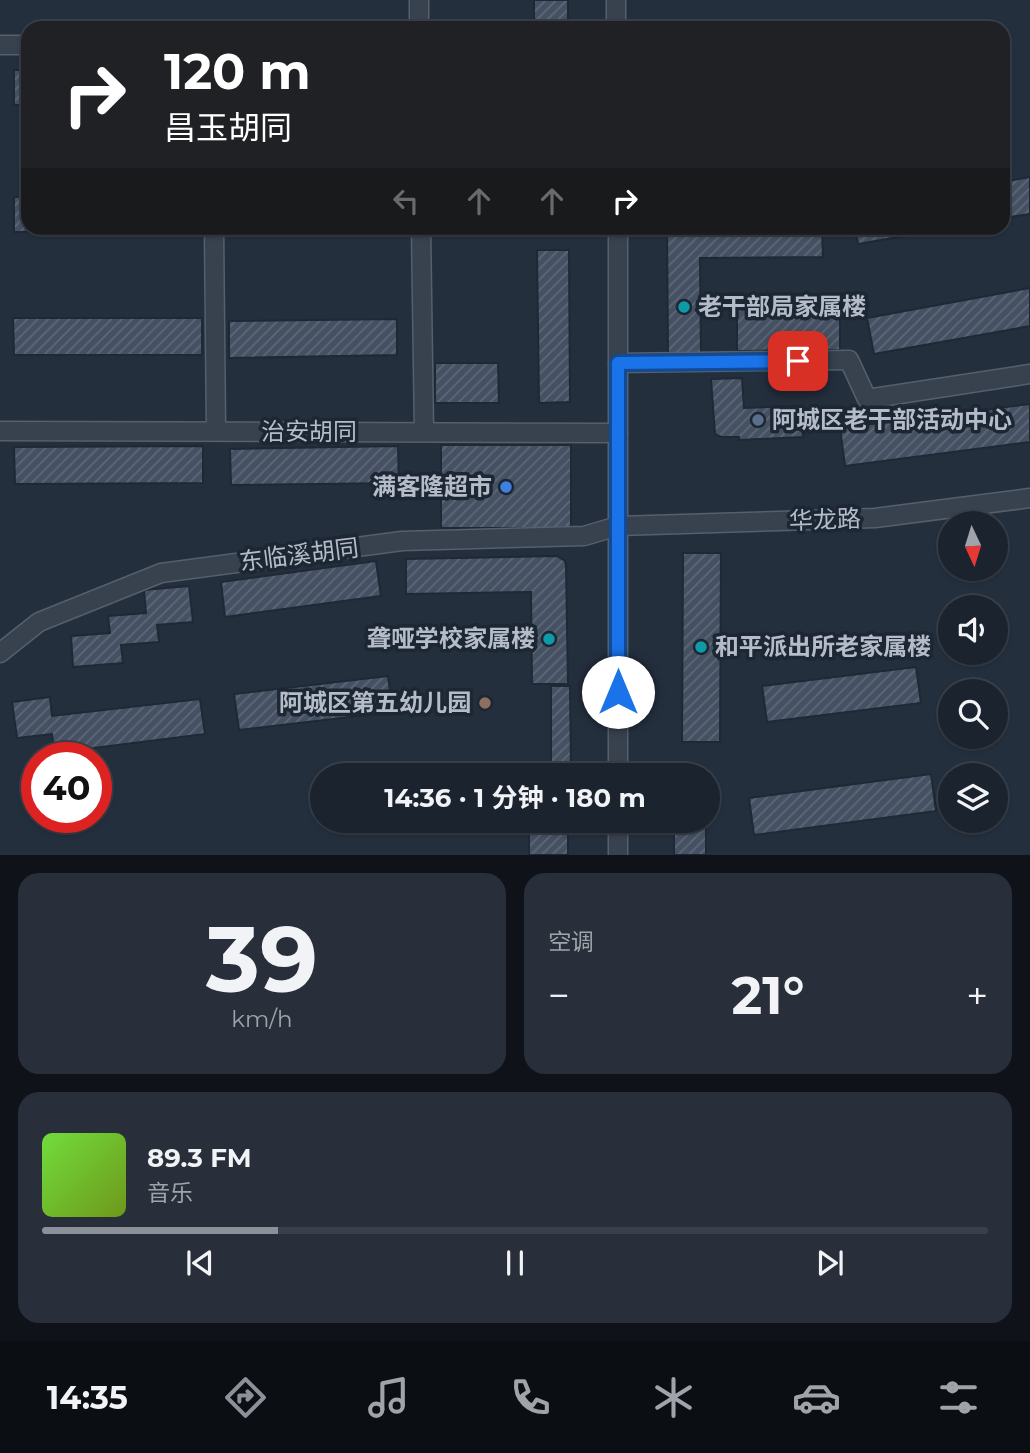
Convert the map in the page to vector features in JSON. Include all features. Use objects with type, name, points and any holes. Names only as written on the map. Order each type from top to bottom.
[{"type":"street","points":[[419,0],[419,21]]},
{"type":"street","points":[[616,0],[616,21]]},
{"type":"street","points":[[0,45],[21,46]]},
{"type":"street","points":[[214,235],[216,432]]},
{"type":"street","points":[[421,235],[424,432]]},
{"type":"street","points":[[618,235],[618,763]]},
{"type":"street","points":[[618,363],[849,360],[867,399],[1030,374]]},
{"type":"street","name":"治安胡同","points":[[0,431],[618,433]]},
{"type":"street","name":"华龙路","points":[[618,526],[875,518],[1030,498]]},
{"type":"street","name":"东临溪胡同","points":[[0,653],[40,622],[161,573],[402,541],[584,536],[618,526]]},
{"type":"street","points":[[618,833],[618,855]]},
{"type":"building","points":[[534,0],[568,0],[568,21],[534,21]]},
{"type":"building","points":[[14,70],[21,70],[21,105],[14,105]]},
{"type":"building","points":[[1030,177],[1030,214],[1010,217],[1010,181]]},
{"type":"building","points":[[14,197],[21,197],[21,232],[14,232]]},
{"type":"building","name":"老干部局家属楼","points":[[667,235],[822,235],[823,257],[700,258],[701,356],[668,356]]},
{"type":"building","points":[[856,235],[910,235],[858,244]]},
{"type":"building","points":[[537,250],[569,250],[570,402],[539,403]]},
{"type":"building","points":[[1030,288],[1030,326],[874,354],[867,318]]},
{"type":"building","points":[[840,304],[840,350],[737,351],[737,305]]},
{"type":"building","points":[[13,318],[202,318],[202,355],[14,355]]},
{"type":"building","points":[[397,319],[397,355],[229,358],[229,321]]},
{"type":"building","points":[[435,363],[498,363],[499,403],[435,403]]},
{"type":"building","name":"阿城区老干部活动中心","points":[[742,378],[744,408],[801,406],[803,437],[739,440],[739,437],[721,437],[715,434],[711,379]]},
{"type":"building","points":[[1030,404],[1030,442],[845,466],[840,428]]},
{"type":"building","name":"满客隆超市","points":[[441,445],[571,445],[571,528],[441,528]]},
{"type":"building","points":[[203,446],[203,483],[15,484],[14,447]]},
{"type":"building","points":[[398,446],[399,483],[231,485],[230,449]]},
{"type":"building","name":"和平派出所老家属楼","points":[[683,553],[721,553],[720,742],[682,742]]},
{"type":"building","name":"聋哑学校家属楼","points":[[557,556],[565,561],[566,565],[568,684],[532,684],[531,592],[406,594],[406,559]]},
{"type":"building","points":[[376,561],[381,596],[225,617],[221,582]]},
{"type":"building","points":[[189,586],[193,622],[157,625],[159,642],[121,645],[123,663],[73,667],[71,636],[110,633],[108,616],[146,613],[144,590]]},
{"type":"building","points":[[916,667],[921,703],[767,722],[762,686]]},
{"type":"building","points":[[388,676],[393,712],[239,730],[234,694]]},
{"type":"building","points":[[551,686],[570,686],[571,763],[551,763]]},
{"type":"building","points":[[50,697],[52,716],[200,699],[205,734],[112,746],[112,742],[53,742],[52,734],[17,738],[12,702]]},
{"type":"building","points":[[931,774],[936,811],[754,835],[749,798]]},
{"type":"building","points":[[529,833],[568,833],[568,855],[529,855]]},
{"type":"building","points":[[674,833],[706,833],[706,855],[674,855]]},
{"type":"place","name":"老干部局家属楼","points":[[684,307]]},
{"type":"place","name":"阿城区老干部活动中心","points":[[758,420]]},
{"type":"place","name":"满客隆超市","points":[[506,487]]},
{"type":"place","name":"聋哑学校家属楼","points":[[549,639]]},
{"type":"place","name":"和平派出所老家属楼","points":[[701,647]]},
{"type":"place","name":"阿城区第五幼儿园","points":[[485,703]]},
{"type":"route","points":[[618,692],[618,363],[798,361]]}]
